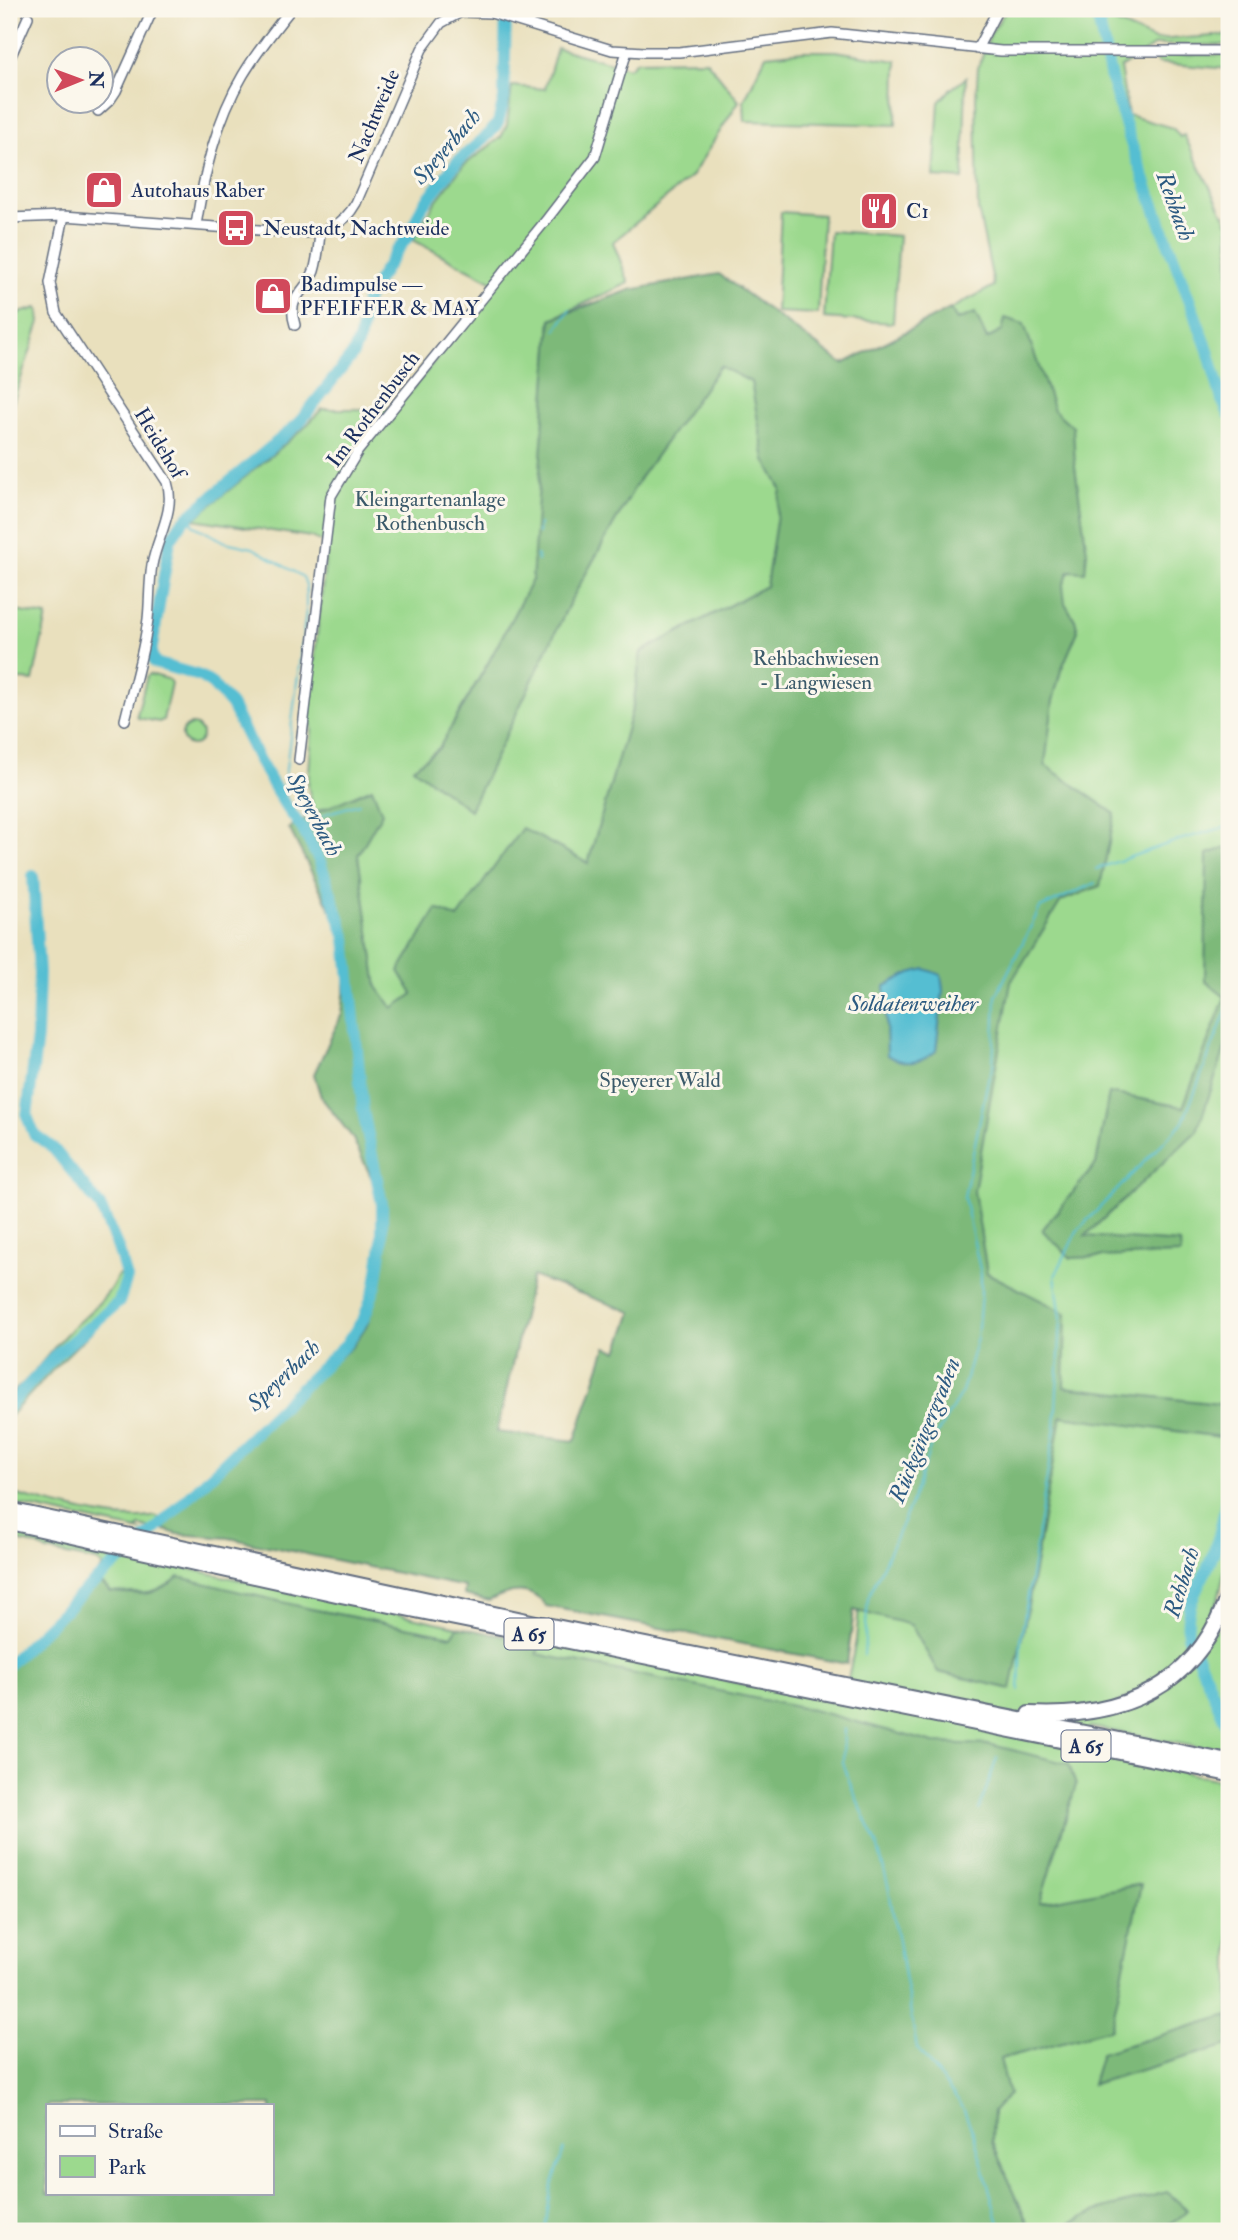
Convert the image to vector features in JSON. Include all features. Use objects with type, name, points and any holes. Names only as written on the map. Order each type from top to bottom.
[{"type":"highway","name":"A 65","points":[[9,1510],[131,1538],[145,1547]]},
{"type":"highway","name":"A 65","points":[[9,1522],[119,1547],[145,1547],[341,1595],[944,1711],[1229,1774]]},
{"type":"highway","points":[[979,1712],[1064,1715],[1101,1711],[1150,1693],[1171,1679],[1202,1647],[1215,1626],[1229,1593]]},
{"type":"highway","name":"A 65","points":[[944,1711],[979,1712],[1229,1762]]},
{"type":"street","points":[[116,91],[153,9]]},
{"type":"street","points":[[197,225],[222,117],[248,67],[291,9]]},
{"type":"street","points":[[977,49],[998,9]]},
{"type":"street","points":[[461,11],[499,15],[612,50],[628,51],[679,52],[832,33],[977,49],[1229,51]]},
{"type":"street","name":"Nachtweide","points":[[320,232],[337,225],[351,212],[422,49],[441,23],[461,11]]},
{"type":"street","points":[[9,60],[28,17]]},
{"type":"street","name":"Im Rothenbusch","points":[[299,760],[331,496],[358,452],[595,157],[628,51]]},
{"type":"street","points":[[9,218],[64,216],[320,232],[313,273],[293,301],[291,314],[295,326]]},
{"type":"street","name":"Heidehof","points":[[64,216],[50,284],[56,313],[167,482],[171,494],[171,506],[159,536],[152,567],[148,622],[125,720]]},
{"type":"green space","name":"Rehbachwiesen - Langwiesen","points":[[1007,9],[1105,9],[1107,19],[1155,40],[1229,35],[1229,45],[1155,45],[1120,68],[1128,115],[1173,128],[1180,137],[1184,135],[1229,225],[1229,1551],[1218,1600],[1198,1639],[1200,1642],[1159,1681],[1091,1717],[1126,1709],[1150,1698],[1220,1626],[1225,1627],[1230,1668],[1229,1753],[1090,1727],[1083,1751],[1229,1782],[1229,2231],[997,2231],[536,1654],[540,1643],[843,1704],[856,1640],[860,1598],[958,1203],[991,962],[413,994],[398,1012],[358,995],[338,804],[314,812],[308,786],[312,730],[309,709],[327,544],[311,537],[194,519],[303,429],[322,409],[396,409],[497,284],[413,240],[435,202],[463,166],[501,137],[507,125],[512,86],[545,89],[557,48],[629,68],[636,61],[706,60],[739,101],[691,177],[613,242],[629,283],[551,319],[539,496],[558,354],[843,366],[994,286],[978,209],[976,99],[978,68],[991,33]],"holes":[[[503,637],[488,694],[452,725]]]},
{"type":"green space","points":[[836,51],[897,61],[896,125],[745,121],[744,101],[766,55]]},
{"type":"green space","points":[[1157,54],[1229,55],[1229,69],[1158,63],[1155,59]]},
{"type":"green space","points":[[966,78],[963,179],[934,177],[939,102]]},
{"type":"green space","points":[[781,212],[823,215],[818,314],[776,312]]},
{"type":"green space","points":[[830,231],[899,236],[893,323],[824,318]]},
{"type":"green space","name":"Speyerer Wald","points":[[719,274],[843,364],[950,309],[957,320],[975,313],[987,339],[1002,331],[1005,318],[1024,324],[1054,410],[1073,427],[1075,466],[1087,552],[1085,572],[1069,571],[1063,586],[1065,603],[1078,631],[1061,670],[1053,701],[1045,765],[1115,814],[1100,886],[1061,901],[1011,982],[974,1191],[987,1273],[1066,1313],[1064,1387],[1229,1405],[1229,1438],[1061,1416],[1011,1689],[938,1672],[911,1625],[854,1610],[847,1664],[546,1606],[527,1592],[512,1592],[489,1601],[464,1595],[465,1587],[229,1538],[177,1534],[159,1528],[320,1374],[353,1346],[368,1323],[380,1284],[385,1206],[352,1137],[321,1097],[314,1074],[342,1014],[349,946],[289,828],[319,811],[372,788],[382,813],[358,855],[377,987],[393,1008],[413,994],[399,971],[437,909],[458,918],[522,828],[588,863],[633,706],[641,652],[766,586],[781,489],[765,460],[751,382],[720,366],[640,478],[570,602],[470,810],[413,768],[439,748],[532,580],[551,319],[630,290]],"holes":[[[532,1276],[632,1312],[618,1351],[606,1347],[575,1441],[497,1432]]]},
{"type":"green space","points":[[37,308],[40,322],[9,414],[9,316]]},
{"type":"green space","points":[[9,610],[47,616],[33,681],[9,679]]},
{"type":"green space","points":[[150,674],[168,679],[171,683],[163,720],[159,722],[138,718],[137,714],[147,676]]},
{"type":"green space","points":[[192,725],[199,728],[202,735],[199,742],[192,745],[185,742],[182,735],[185,728]]},
{"type":"green space","points":[[1229,847],[1229,1037],[1197,1131],[1085,1236],[1180,1243],[1181,1254],[1071,1258],[1042,1230],[1096,1164],[1109,1093],[1183,1107],[1225,997],[1205,981],[1207,854]]},
{"type":"green space","points":[[118,1275],[130,1277],[120,1304],[59,1363],[9,1417],[9,1395],[104,1297]]},
{"type":"green space","points":[[9,1493],[103,1515],[140,1518],[155,1516],[165,1521],[156,1530],[140,1526],[137,1530],[9,1503]]},
{"type":"green space","points":[[9,1529],[118,1554],[111,1554],[107,1558],[128,1562],[134,1557],[458,1627],[452,1636],[311,1609],[163,1589],[150,1594],[111,1592],[95,1577],[103,1566],[97,1561],[47,1551],[9,1539]]},
{"type":"green space","points":[[95,1577],[111,1592],[154,1592],[179,1577],[311,1609],[452,1636],[458,1627],[540,1643],[537,1654],[817,1711],[934,1743],[992,1745],[1069,1764],[1076,1785],[1040,1903],[1141,1884],[1111,2029],[1000,2059],[1009,2094],[993,2112],[992,2142],[1029,2226],[1036,2231],[9,2231],[9,1660]]},
{"type":"green space","points":[[1229,2015],[1229,2045],[1092,2084],[1101,2053]]},
{"type":"green space","points":[[1167,2192],[1188,2210],[1177,2220],[1156,2231],[1056,2231],[1096,2211]]},
{"type":"water","name":"Soldatenweiher","points":[[925,969],[941,975],[943,990],[936,1051],[918,1061],[900,1061],[887,1055],[885,986],[910,973]]},
{"type":"waterway","name":"Speyerbach","points":[[9,1664],[82,1593],[154,1531],[347,1343],[364,1318],[376,1285],[382,1244],[382,1204],[363,1111],[346,938],[320,862],[257,757],[231,705],[212,684],[200,676],[155,663],[151,653],[170,540],[183,521],[298,424],[353,354],[360,337],[367,298],[410,234],[422,206],[457,162],[498,123],[504,99],[506,9]]},
{"type":"waterway","name":"Rehbach","points":[[1096,9],[1111,79],[1132,146],[1229,414]]},
{"type":"waterway","points":[[556,330],[570,309]]},
{"type":"waterway","points":[[191,514],[193,525],[225,542],[253,548],[303,577],[306,585],[306,611],[282,800]]},
{"type":"waterway","points":[[538,533],[539,524]]},
{"type":"waterway","points":[[537,555],[538,561]]},
{"type":"waterway","points":[[302,828],[328,813],[359,804]]},
{"type":"waterway","name":"Rückgängergraben","points":[[1096,869],[1229,826]]},
{"type":"waterway","points":[[9,1406],[58,1353],[119,1302],[127,1278],[118,1248],[100,1206],[53,1148],[34,1134],[27,1116],[37,1037],[39,973],[33,876]]},
{"type":"waterway","name":"Rückgängergraben","points":[[864,1655],[868,1598],[911,1504],[932,1442],[962,1392],[977,1338],[981,1274],[964,1197],[993,1066],[996,996],[1040,908],[1095,883]]},
{"type":"waterway","points":[[1019,1691],[1021,1638],[1055,1427],[1061,1318],[1055,1276],[1077,1231],[1183,1122],[1229,1004]]},
{"type":"waterway","name":"Rehbach","points":[[1229,1482],[1217,1542],[1188,1614],[1188,1635],[1229,1730]]},
{"type":"waterway","name":"Rückgängergraben","points":[[844,1729],[843,1762],[877,1844],[888,1885],[917,2048],[962,2106],[974,2135],[1001,2231]]},
{"type":"waterway","points":[[979,1810],[997,1758]]},
{"type":"waterway","points":[[545,2231],[551,2189],[564,2150]]},
{"type":"place","name":"Autohaus Raber","points":[[104,190]]},
{"type":"place","name":"C1","points":[[879,211]]},
{"type":"place","name":"Neustadt, Nachtweide","points":[[236,228]]},
{"type":"place","name":"Badimpulse — PFEIFFER & MAY","points":[[273,296]]},
{"type":"park label","name":"Kleingartenanlage Rothenbusch","points":[[430,511]]}]
